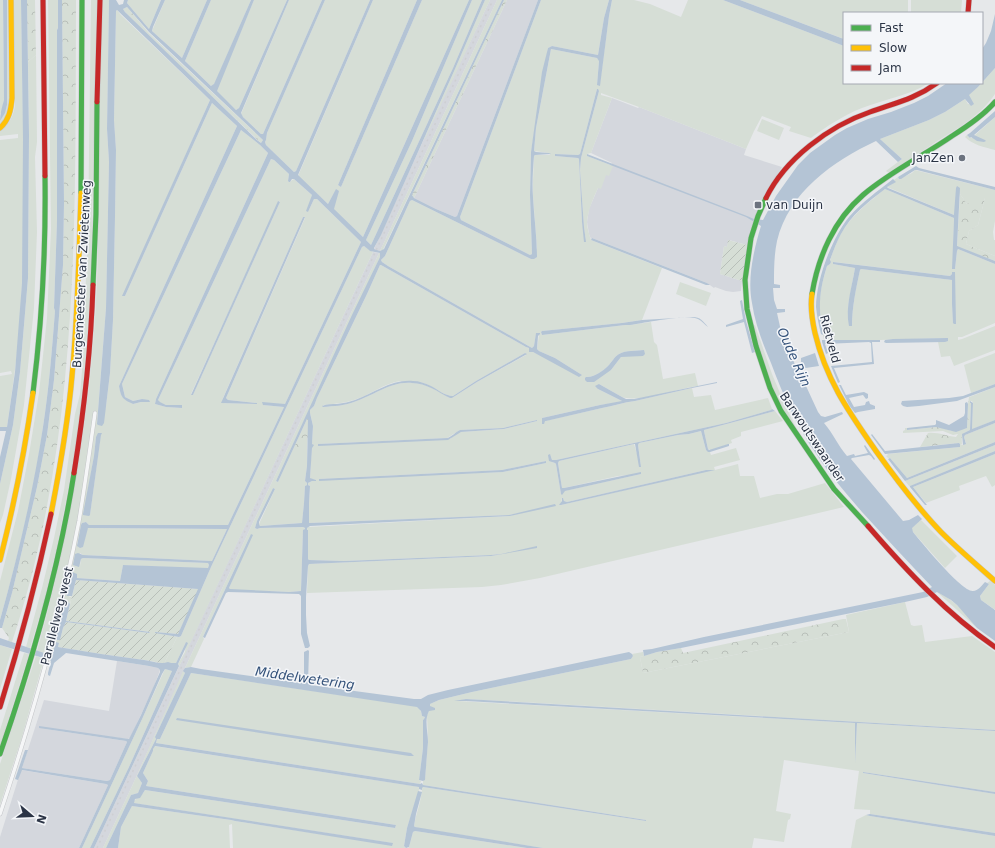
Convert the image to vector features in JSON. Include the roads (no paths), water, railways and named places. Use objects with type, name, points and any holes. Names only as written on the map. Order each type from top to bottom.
[{"type":"main road","points":[[0,128],[6,122],[11,111],[11,0]]},
{"type":"main road","points":[[0,560],[22,464],[36,367],[41,312],[44,268],[45,204],[42,0]]},
{"type":"main road","points":[[0,706],[21,638],[38,573],[53,506],[66,429],[77,312],[81,207],[82,0]]},
{"type":"main road","name":"Burgemeester van Zwietenweg","points":[[0,754],[36,644],[56,564],[65,524],[80,432],[90,342],[94,274],[100,0]]},
{"type":"main road","points":[[968,12],[969,0]]},
{"type":"main road","name":"Barwoutswaarder","points":[[936,84],[923,93],[861,115],[841,125],[817,141],[786,167],[776,180],[755,224],[746,266],[745,293],[748,314],[755,342],[772,395],[814,462],[832,486],[888,550],[933,596],[956,618],[995,647]]},
{"type":"main road","name":"Rietveld","points":[[995,102],[971,124],[877,184],[863,195],[844,215],[836,226],[823,255],[814,288],[811,307],[814,330],[826,368],[842,401],[857,424],[903,486],[934,524],[995,581]]},
{"type":"street","name":"Parallelweg-west","points":[[0,814],[28,726],[62,598],[87,476],[95,413]]},
{"type":"water","points":[[3,0],[7,0],[7,105],[5,113],[0,121],[4,100]]},
{"type":"water","points":[[21,0],[27,0],[29,135],[28,278],[20,372],[13,425],[0,484],[0,457],[6,431],[0,431],[0,427],[7,427],[15,372],[22,283],[23,139]]},
{"type":"water","points":[[58,0],[62,0],[64,203],[63,265],[54,380],[47,435],[37,487],[12,593],[2,628],[0,628],[0,620],[19,548],[35,476],[49,383],[55,311]]},
{"type":"water","points":[[109,0],[116,0],[119,5],[123,4],[124,0],[128,0],[127,3],[149,29],[161,0],[165,0],[152,31],[182,58],[207,0],[211,0],[185,61],[211,86],[214,84],[251,0],[254,0],[217,91],[236,110],[239,108],[287,0],[289,0],[241,113],[243,117],[261,134],[263,134],[322,0],[325,0],[267,133],[265,142],[266,145],[294,172],[296,171],[370,0],[373,0],[298,175],[328,204],[336,189],[339,191],[334,209],[363,237],[469,0],[472,0],[412,141],[366,240],[371,245],[453,68],[482,0],[485,0],[374,248],[380,251],[384,249],[502,0],[504,0],[412,195],[414,198],[436,209],[455,217],[457,216],[538,0],[541,0],[460,217],[461,220],[530,255],[532,254],[530,195],[531,152],[542,72],[548,48],[552,46],[598,55],[604,18],[609,0],[612,0],[600,86],[597,85],[599,61],[597,58],[551,49],[536,128],[534,151],[551,154],[534,156],[533,192],[537,257],[531,259],[412,200],[410,201],[385,256],[381,260],[388,266],[532,348],[534,346],[536,333],[540,333],[538,336],[537,349],[539,351],[555,358],[582,375],[579,377],[533,352],[529,352],[529,348],[380,265],[314,406],[310,410],[313,426],[312,444],[314,445],[312,448],[310,478],[316,481],[308,483],[310,486],[309,523],[509,515],[555,504],[556,506],[510,516],[310,526],[307,528],[309,560],[344,561],[491,555],[537,546],[537,548],[491,556],[309,564],[306,597],[307,633],[310,646],[308,648],[305,648],[301,634],[301,596],[299,594],[228,592],[226,593],[205,638],[203,637],[251,534],[253,535],[229,588],[289,592],[301,591],[303,530],[305,528],[255,528],[273,488],[275,489],[259,522],[260,526],[302,523],[305,486],[307,485],[305,481],[307,466],[308,419],[278,482],[276,481],[380,257],[380,253],[370,251],[364,246],[362,247],[211,567],[181,636],[179,637],[155,632],[178,634],[198,589],[76,580],[72,596],[67,596],[66,594],[72,572],[77,574],[77,578],[120,581],[123,565],[208,568],[208,563],[83,558],[81,559],[79,567],[73,565],[75,554],[78,553],[83,555],[212,561],[227,529],[88,528],[83,547],[80,548],[77,546],[81,525],[82,523],[86,522],[89,525],[228,525],[284,407],[263,405],[262,402],[285,404],[361,242],[317,199],[314,199],[308,212],[306,211],[312,195],[294,179],[289,182],[289,174],[271,159],[158,400],[166,405],[182,405],[182,408],[166,407],[155,404],[268,153],[241,130],[122,384],[125,397],[133,401],[142,399],[149,400],[150,402],[133,404],[126,401],[121,395],[119,386],[237,126],[212,103],[125,296],[122,296],[210,100],[117,10],[114,120],[116,150],[113,320],[110,373],[104,423],[102,426],[98,425],[106,308],[109,162],[107,129]],"holes":[[[127,7],[149,32],[263,140],[261,143],[123,9]]]},
{"type":"water","points":[[417,0],[422,0],[341,187],[338,185]]},
{"type":"water","points":[[723,0],[740,0],[843,39],[843,46]]},
{"type":"water","points":[[995,14],[995,68],[983,82],[983,48],[991,31]]},
{"type":"water","points":[[946,84],[981,84],[969,95],[974,104],[971,106],[965,99],[929,120],[880,139],[902,159],[898,162],[876,141],[844,158],[815,180],[802,193],[791,208],[783,223],[777,241],[774,262],[774,284],[780,285],[780,288],[773,288],[774,300],[777,309],[785,309],[785,312],[777,313],[781,331],[796,367],[803,365],[801,358],[815,353],[819,366],[799,369],[800,373],[821,416],[825,417],[842,412],[843,414],[824,423],[847,456],[868,453],[864,446],[865,445],[875,459],[874,460],[869,455],[851,459],[903,521],[909,520],[918,515],[922,519],[912,528],[913,532],[933,556],[960,584],[968,589],[975,591],[985,582],[989,584],[980,596],[981,600],[995,610],[995,641],[977,628],[957,605],[937,592],[927,597],[905,602],[657,652],[644,656],[643,650],[923,592],[932,587],[862,512],[833,477],[803,433],[780,387],[762,341],[752,303],[750,284],[751,274],[756,244],[761,226],[746,217],[587,156],[587,154],[754,219],[763,220],[776,196],[798,165],[810,153],[847,128],[914,103],[928,96]]},
{"type":"water","points":[[597,89],[599,91],[581,158],[580,170],[586,242],[584,242],[579,159],[555,156],[555,154],[580,154]]},
{"type":"water","points":[[995,111],[995,117],[974,135],[986,141],[977,141],[967,135],[970,133]]},
{"type":"water","points":[[916,166],[995,187],[995,190],[917,170],[899,179],[898,177]]},
{"type":"water","points":[[893,179],[896,182],[887,187],[888,188],[954,215],[956,188],[957,186],[960,188],[957,246],[995,261],[995,264],[958,249],[955,269],[952,269],[954,218],[885,189],[855,215],[845,227],[836,244],[830,260],[831,262],[827,266],[822,284],[820,316],[823,335],[821,334],[817,314],[817,296],[822,272],[831,248],[849,217]]},
{"type":"water","points":[[278,201],[280,202],[193,395],[191,395]]},
{"type":"water","points":[[303,217],[305,217],[226,398],[228,400],[257,404],[221,403]]},
{"type":"water","points":[[592,238],[710,285],[706,285],[591,240]]},
{"type":"water","points":[[833,262],[950,276],[952,272],[955,272],[956,324],[953,323],[952,280],[861,269],[854,298],[852,326],[849,326],[848,304],[855,268],[833,264]]},
{"type":"water","points":[[742,300],[746,321],[755,352],[752,353],[744,322],[726,327],[726,325],[743,319],[740,301]]},
{"type":"water","points":[[693,317],[700,319],[703,321],[708,327],[698,319],[684,318],[665,319],[630,325],[542,335],[541,332],[642,320]]},
{"type":"water","points":[[948,338],[948,341],[945,342],[884,342],[885,340],[893,339]]},
{"type":"water","points":[[822,340],[880,340],[880,342],[872,342],[874,364],[834,368],[840,382],[838,383],[831,366],[872,362],[871,343],[825,344],[828,353],[826,354]]},
{"type":"water","points":[[644,350],[645,354],[643,356],[621,357],[611,370],[594,382],[587,382],[585,380],[586,377],[595,375],[603,370],[619,354],[628,351]]},
{"type":"water","points":[[525,353],[527,354],[452,398],[422,384],[404,383],[397,384],[343,405],[322,406],[353,401],[390,384],[405,381],[422,382],[444,394],[453,396]]},
{"type":"water","points":[[717,382],[545,421],[544,424],[542,424],[542,418],[622,401],[598,389],[595,386],[599,384],[626,399],[634,399]]},
{"type":"water","points":[[995,384],[995,387],[957,401],[907,407],[901,404],[902,401],[963,396]]},
{"type":"water","points":[[839,385],[841,385],[846,395],[864,392],[868,394],[868,398],[866,399],[863,395],[849,398],[854,407],[865,405],[866,402],[869,401],[870,404],[875,406],[875,409],[855,413],[849,405]]},
{"type":"water","points":[[970,401],[973,403],[972,429],[995,420],[995,423],[965,435],[964,437],[966,444],[963,445],[962,434],[970,430]]},
{"type":"water","points":[[967,402],[967,428],[956,432],[936,427],[907,430],[907,428],[935,425],[936,420],[949,425],[964,416],[965,403]]},
{"type":"water","points":[[772,409],[775,411],[704,430],[709,450],[729,444],[729,446],[710,452],[706,450],[701,431],[639,443],[641,467],[639,467],[635,444],[559,461],[558,463],[562,488],[641,472],[641,474],[565,491],[562,495],[556,464],[549,461],[548,455],[550,454],[552,460],[556,460],[726,423]]},
{"type":"water","points":[[537,420],[504,429],[461,432],[448,440],[318,446],[318,444],[447,438],[460,430],[503,428]]},
{"type":"water","points":[[98,433],[102,433],[89,516],[83,514],[96,437]]},
{"type":"water","points":[[872,434],[885,451],[959,443],[960,447],[885,454],[871,435]]},
{"type":"water","points":[[995,442],[995,445],[905,481],[888,459],[890,458],[907,478]]},
{"type":"water","points":[[995,451],[995,454],[913,487],[927,505],[925,505],[910,487],[910,486]]},
{"type":"water","points":[[546,461],[546,463],[503,472],[319,481],[319,479],[502,470]]},
{"type":"water","points":[[706,470],[715,470],[559,505],[562,498],[567,502]]},
{"type":"water","points":[[65,601],[70,604],[66,621],[150,632],[66,622],[60,640],[56,640]]},
{"type":"water","points":[[0,638],[50,655],[53,652],[56,642],[59,643],[58,647],[162,663],[176,663],[186,642],[188,643],[178,664],[179,666],[94,848],[90,848],[129,767],[172,671],[165,669],[162,674],[82,848],[79,848],[108,785],[22,770],[18,780],[15,779],[25,750],[28,750],[22,768],[107,781],[110,780],[127,742],[126,741],[39,728],[39,726],[129,739],[160,670],[149,666],[66,653],[54,663],[50,676],[48,673],[50,660],[0,645]]},
{"type":"water","name":"Middelwetering","points":[[308,650],[308,682],[310,685],[414,699],[421,699],[428,695],[448,690],[629,652],[633,656],[631,659],[472,692],[439,700],[430,704],[430,706],[435,708],[435,710],[429,711],[427,718],[428,742],[425,780],[423,781],[419,780],[423,748],[423,720],[425,717],[422,716],[421,711],[417,707],[191,673],[160,739],[157,739],[156,743],[420,784],[422,783],[423,785],[646,821],[423,787],[422,790],[419,789],[419,787],[155,746],[143,773],[148,781],[146,786],[396,825],[395,828],[145,790],[140,798],[135,799],[134,803],[393,843],[392,846],[231,820],[132,806],[121,827],[118,848],[106,848],[131,795],[138,793],[142,783],[137,776],[156,739],[155,737],[185,673],[183,671],[185,668],[191,667],[301,683],[304,680],[304,652]]},
{"type":"water","points":[[466,699],[995,731],[857,723],[855,763],[855,723],[454,701]]},
{"type":"water","points":[[177,718],[411,753],[414,756],[176,720]]},
{"type":"water","points":[[863,773],[995,792],[995,794]]},
{"type":"water","points":[[418,791],[422,792],[416,814],[415,827],[543,848],[527,848],[415,831],[413,832],[409,847],[406,848],[404,846],[407,828]]},
{"type":"water","points":[[870,814],[995,833],[995,836],[866,815]]},
{"type":"railway","points":[[97,848],[493,0]]},
{"type":"place","name":"JanZen","points":[[962,158]]},
{"type":"place","name":"van Duijn","points":[[758,205]]},
{"type":"water label","name":"Oude Rijn","points":[[794,357]]}]
